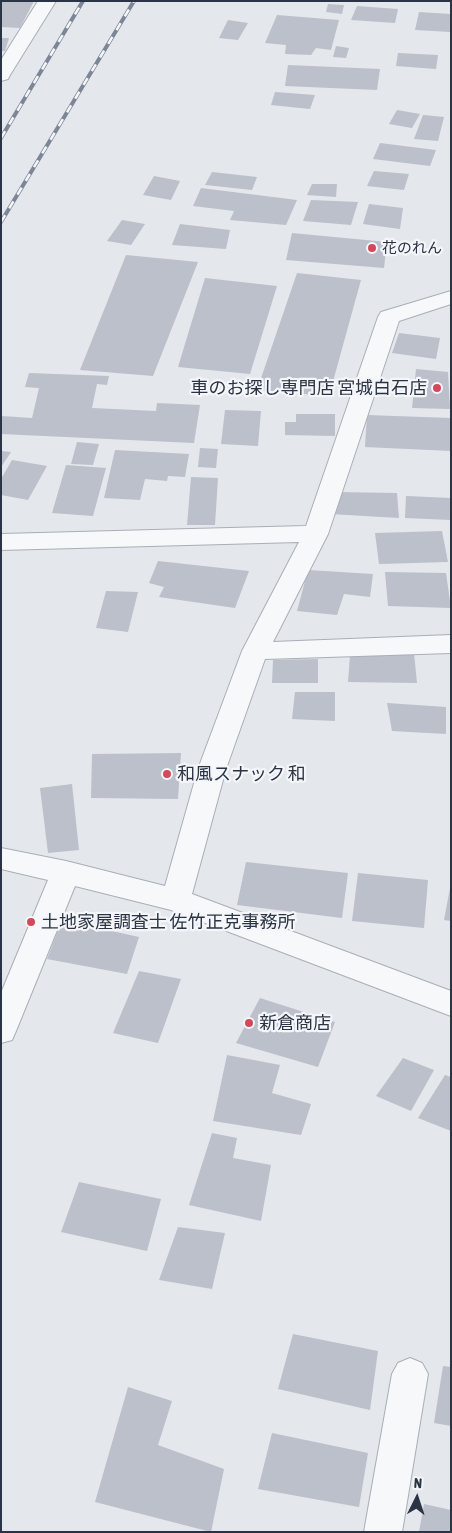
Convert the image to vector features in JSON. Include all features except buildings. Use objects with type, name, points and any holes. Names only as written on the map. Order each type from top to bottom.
[{"type":"street","points":[[1,75],[47,1]]},
{"type":"street","points":[[176,900],[212,769],[256,651],[316,534],[389,317],[451,297]]},
{"type":"street","points":[[1,542],[316,534]]},
{"type":"street","points":[[256,651],[451,644]]},
{"type":"street","points":[[1,858],[66,872],[176,900],[451,1004]]},
{"type":"street","points":[[1,1031],[66,872]]},
{"type":"street","points":[[383,1532],[410,1374]]},
{"type":"railway","points":[[1,138],[83,1]]},
{"type":"railway","points":[[1,222],[134,1]]},
{"type":"place","name":"花のれん","points":[[372,248]]},
{"type":"place","name":"車のお探し専門店 宮城白石店","points":[[437,388]]},
{"type":"place","name":"和風スナック 和","points":[[167,774]]},
{"type":"place","name":"土地家屋調査士 佐竹正克事務所","points":[[31,922]]},
{"type":"place","name":"新倉商店","points":[[249,1023]]}]
